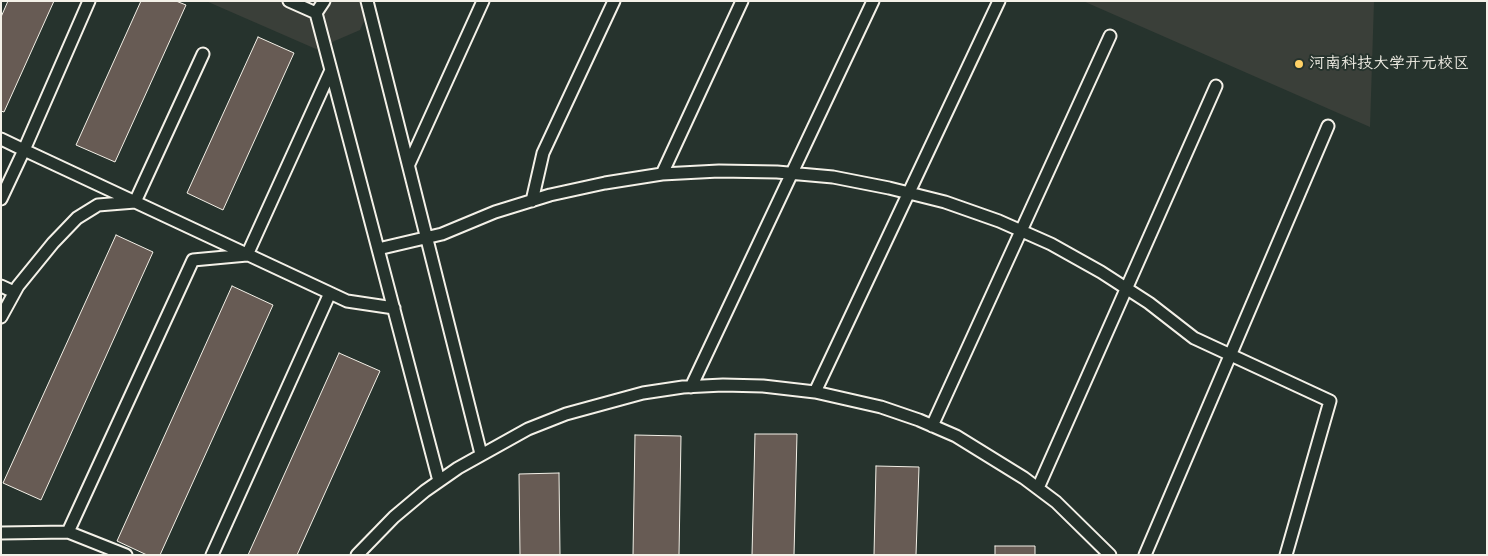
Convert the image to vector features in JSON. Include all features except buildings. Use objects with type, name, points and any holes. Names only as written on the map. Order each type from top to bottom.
[{"type":"lane","points":[[1,199],[89,1]]},
{"type":"lane","points":[[289,1],[316,14]]},
{"type":"lane","points":[[324,1],[316,14],[439,481]]},
{"type":"lane","points":[[367,1],[428,237],[481,454]]},
{"type":"lane","points":[[409,164],[483,1]]},
{"type":"lane","points":[[532,201],[543,153],[614,1]]},
{"type":"lane","points":[[662,174],[742,1]]},
{"type":"lane","points":[[691,387],[873,1]]},
{"type":"lane","points":[[815,392],[999,1]]},
{"type":"lane","points":[[932,426],[1110,36]]},
{"type":"lane","points":[[135,202],[203,54]]},
{"type":"lane","points":[[247,255],[331,70]]},
{"type":"lane","points":[[1038,488],[1216,86]]},
{"type":"lane","points":[[1145,555],[1328,126]]},
{"type":"lane","points":[[1,139],[346,301],[394,308]]},
{"type":"lane","points":[[378,249],[428,237],[532,201],[605,183],[662,174],[719,171],[833,178],[945,202],[1051,244],[1127,288],[1194,338],[1330,401],[1286,555]]},
{"type":"lane","points":[[1,317],[14,292],[53,243],[77,218],[98,205],[135,202]]},
{"type":"lane","points":[[68,532],[193,260],[247,255]]},
{"type":"lane","points":[[1,286],[14,292]]},
{"type":"lane","points":[[212,555],[330,293]]},
{"type":"lane","points":[[357,555],[394,517],[439,481],[481,454],[528,429],[566,414],[643,393],[691,387],[763,386],[815,392],[881,407],[932,426],[991,456],[1038,488],[1071,516],[1110,555]]},
{"type":"lane","points":[[1,534],[68,532],[126,555]]},
{"type":"shaded area","points":[[206,1],[373,1],[360,30],[316,49]]},
{"type":"shaded area","name":"河南科技大学开元校区","points":[[1083,1],[1374,1],[1370,127]]},
{"type":"place","name":"河南科技大学开元校区","points":[[1299,64]]}]
